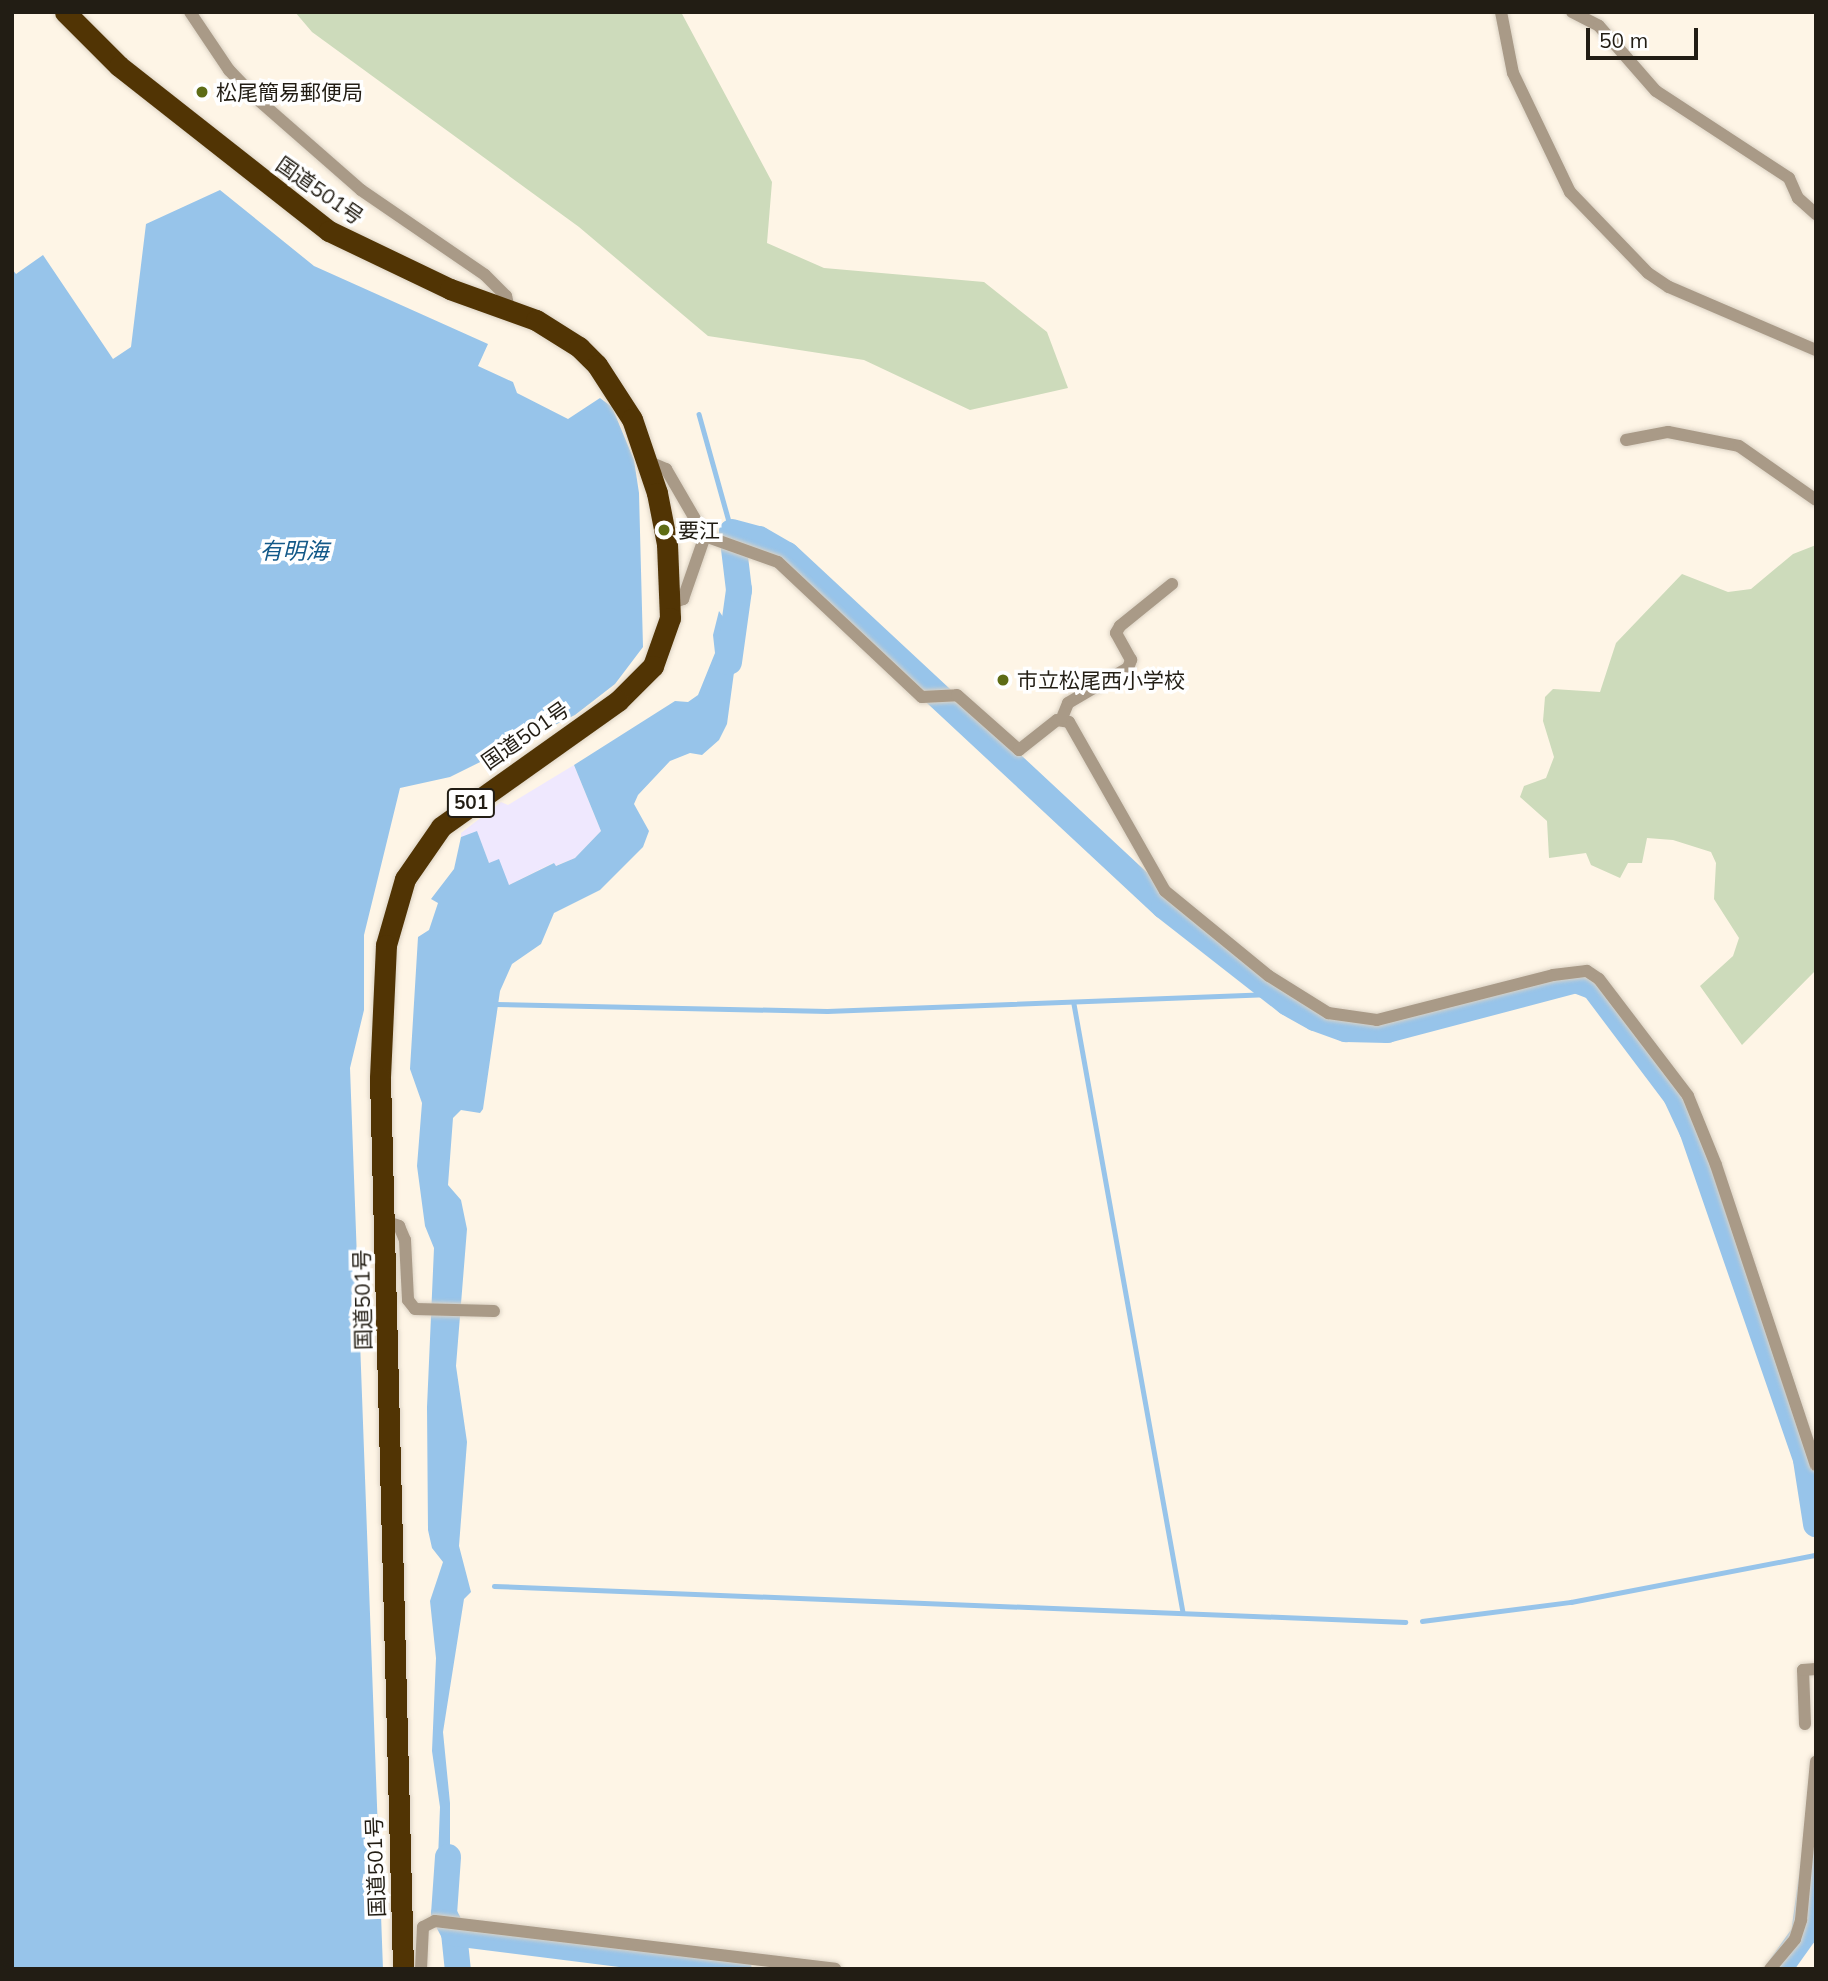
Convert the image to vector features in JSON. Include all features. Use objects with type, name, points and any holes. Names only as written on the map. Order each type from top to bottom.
[{"type":"highway","name":"国道501号","points":[[65,12],[160,100],[329,231],[450,289],[509,308],[560,333],[597,365],[632,419],[647,461],[667,544],[672,603],[665,638],[638,683],[461,810],[422,851],[405,879],[392,914],[383,984],[384,1221],[403,1969]]},
{"type":"street","points":[[190,12],[229,70],[256,98],[361,190],[485,275],[506,296],[509,308]]},
{"type":"street","points":[[1501,12],[1513,73],[1570,192],[1648,273],[1670,287],[1816,350]]},
{"type":"street","points":[[1572,12],[1599,26],[1656,90],[1789,178],[1798,198],[1816,214]]},
{"type":"street","points":[[1626,440],[1668,432],[1739,446],[1816,500]]},
{"type":"street","points":[[647,461],[666,469],[711,538],[765,554],[922,697],[957,695],[1020,751],[1062,718],[1068,703],[1128,668],[1131,660],[1116,633],[1120,626],[1172,584]]},
{"type":"street","points":[[672,603],[683,599],[711,538]]},
{"type":"street","points":[[1062,718],[1069,722],[1165,891],[1269,976],[1328,1013],[1377,1020],[1553,975],[1587,971],[1599,979],[1688,1096],[1716,1165],[1816,1465]]},
{"type":"street","points":[[384,1221],[399,1226],[405,1240],[408,1300],[422,1311],[494,1311]]},
{"type":"street","points":[[1805,1724],[1803,1671],[1816,1669]]},
{"type":"street","points":[[1770,1969],[1795,1938],[1801,1920],[1816,1762]]},
{"type":"street","points":[[421,1969],[423,1927],[435,1921],[835,1969]]},
{"type":"shaded area","points":[[574,765],[601,831],[575,858],[555,866],[553,863],[509,885],[489,863],[477,832],[461,837],[461,833],[501,802],[508,805]]},
{"type":"green space","points":[[295,12],[681,12],[772,182],[767,243],[824,268],[984,282],[1047,332],[1068,388],[970,410],[864,360],[708,336],[579,227],[312,32]]},
{"type":"green space","points":[[1816,545],[1816,970],[1742,1045],[1700,986],[1733,956],[1739,938],[1714,899],[1716,863],[1711,852],[1673,840],[1647,838],[1642,863],[1628,863],[1620,878],[1591,865],[1586,853],[1549,858],[1547,821],[1520,797],[1524,786],[1546,778],[1554,757],[1543,721],[1545,697],[1553,689],[1600,692],[1616,643],[1682,574],[1728,592],[1751,589],[1793,554]]},
{"type":"water","name":"有明海","points":[[220,190],[314,266],[488,344],[478,366],[513,382],[517,393],[568,419],[600,398],[612,407],[634,460],[639,493],[643,647],[615,684],[575,715],[450,777],[400,788],[364,935],[364,1010],[350,1068],[383,1969],[12,1969],[12,269],[16,274],[43,255],[113,359],[131,347],[146,224]]},
{"type":"water","points":[[719,611],[730,627],[740,628],[727,724],[719,740],[702,755],[690,753],[670,761],[638,795],[634,804],[649,831],[643,847],[600,890],[554,913],[541,944],[512,964],[500,991],[483,1109],[480,1113],[461,1110],[453,1118],[448,1185],[461,1200],[467,1229],[456,1366],[467,1442],[459,1546],[471,1592],[464,1599],[443,1732],[450,1803],[450,1890],[444,1891],[438,1859],[440,1807],[432,1751],[436,1658],[430,1601],[443,1562],[432,1548],[428,1530],[427,1407],[434,1248],[425,1226],[417,1166],[422,1103],[410,1069],[418,937],[429,930],[438,903],[431,899],[454,869],[461,837],[477,831],[489,863],[499,859],[509,885],[554,863],[556,866],[575,858],[601,831],[574,765],[675,701],[688,702],[698,695],[715,653],[713,635]]},
{"type":"waterway","points":[[699,414],[732,532]]},
{"type":"waterway","points":[[729,662],[739,590],[732,532],[759,539],[787,555],[1164,906],[1288,1003],[1315,1018],[1346,1029],[1387,1030],[1576,980],[1594,987],[1676,1096],[1692,1130],[1806,1460],[1816,1524]]},
{"type":"waterway","points":[[495,1004],[827,1011],[1277,994]]},
{"type":"waterway","points":[[1074,1004],[1183,1612]]},
{"type":"waterway","points":[[1422,1621],[1571,1602],[1816,1555]]},
{"type":"waterway","points":[[494,1586],[1405,1622]]},
{"type":"waterway","points":[[1779,1969],[1804,1934],[1816,1846]]},
{"type":"waterway","points":[[448,1857],[444,1914],[454,1933],[458,1969]]},
{"type":"waterway","points":[[454,1933],[739,1969]]},
{"type":"place","name":"松尾簡易郵便局","points":[[202,92]]},
{"type":"place","name":"要江","points":[[664,530]]},
{"type":"place","name":"市立松尾西小学校","points":[[1003,680]]}]
